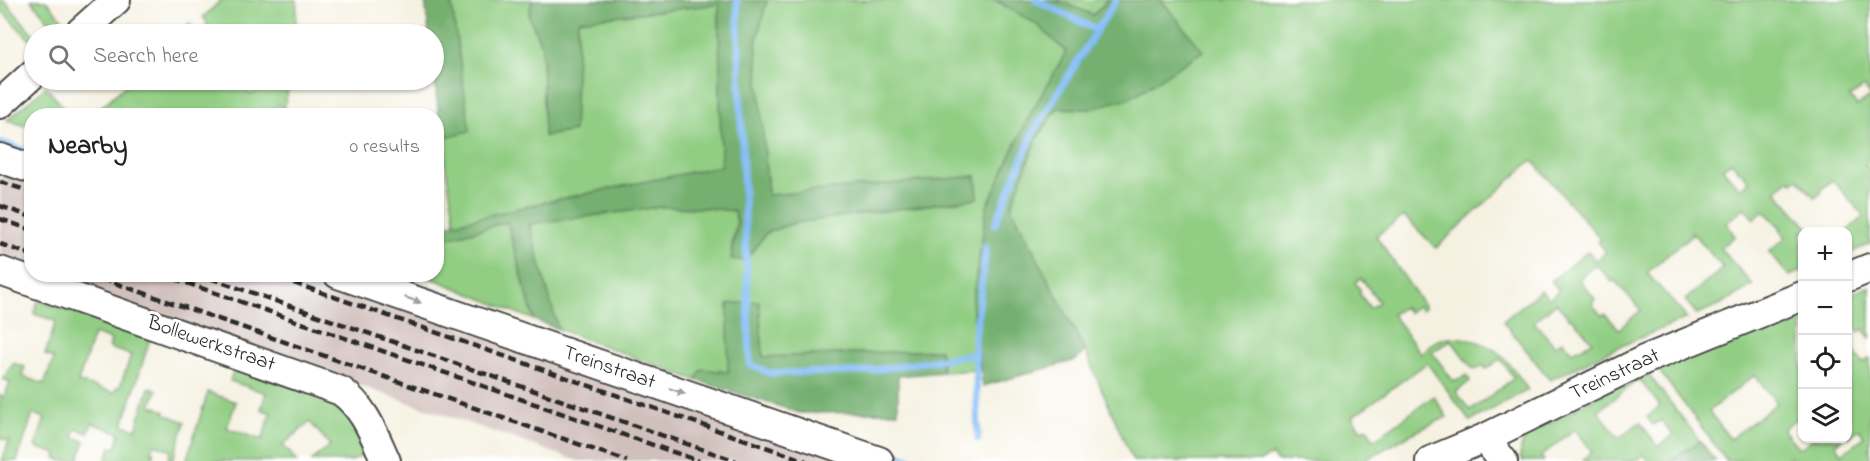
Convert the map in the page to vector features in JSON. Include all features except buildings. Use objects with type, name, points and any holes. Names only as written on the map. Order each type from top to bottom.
[{"type":"street","points":[[89,24],[116,0]]},
{"type":"street","points":[[0,104],[24,82]]},
{"type":"street","points":[[0,158],[24,166]]},
{"type":"street","points":[[1852,275],[1870,268]]},
{"type":"street","name":"Bollewerkstraat","points":[[0,271],[24,279]]},
{"type":"street","name":"Bollewerkstraat","points":[[31,282],[341,391],[354,400],[364,415],[386,461]]},
{"type":"street","name":"Treinstraat","points":[[361,282],[879,461]]},
{"type":"street","name":"Treinstraat","points":[[1430,461],[1485,438],[1644,360],[1798,298]]},
{"type":"street","points":[[1485,438],[1503,461]]},
{"type":"shaded area","points":[[0,167],[24,176],[24,269],[0,260]]},
{"type":"shaded area","points":[[61,282],[329,282],[848,461],[578,461]]},
{"type":"green space","points":[[0,0],[4,0],[25,24],[24,34],[0,9]]},
{"type":"green space","points":[[31,0],[46,0],[62,19],[56,24],[51,24]]},
{"type":"green space","points":[[221,0],[297,0],[296,24],[208,24],[203,17]]},
{"type":"green space","points":[[425,0],[451,0],[470,131],[444,137],[444,108],[438,108],[436,90],[444,90],[444,24],[428,24]]},
{"type":"green space","points":[[451,0],[532,0],[529,16],[542,47],[544,136],[574,131],[578,20],[719,4],[721,166],[455,223],[444,156],[444,137],[469,131]]},
{"type":"green space","points":[[532,0],[767,0],[756,43],[768,195],[976,176],[978,198],[794,223],[766,233],[746,261],[731,259],[737,222],[734,211],[659,207],[529,224],[558,329],[534,320],[507,222],[444,239],[444,225],[721,166],[719,4],[578,20],[574,131],[544,136],[542,47],[529,16]]},
{"type":"green space","points":[[767,0],[995,0],[1038,25],[1066,52],[1027,120],[972,304],[981,370],[943,372],[940,350],[763,357],[759,302],[728,372],[702,370],[696,380],[558,329],[529,224],[659,207],[735,211],[737,221],[731,249],[746,261],[766,233],[794,223],[978,198],[976,176],[768,196],[756,43]]},
{"type":"green space","points":[[995,0],[1057,0],[1093,15],[1108,0],[1161,0],[1203,51],[1132,97],[1090,109],[1057,108],[1036,140],[1011,207],[1085,351],[1076,360],[983,386],[972,304],[987,206],[1027,120],[1066,52],[1038,25]]},
{"type":"green space","points":[[1057,0],[1108,0],[1093,15]]},
{"type":"green space","points":[[1161,0],[1870,0],[1870,95],[1864,87],[1850,97],[1857,106],[1870,97],[1870,160],[1865,164],[1870,171],[1870,244],[1852,252],[1852,227],[1864,216],[1832,180],[1815,198],[1798,179],[1792,182],[1789,179],[1776,191],[1808,227],[1798,227],[1798,273],[1789,276],[1769,252],[1786,237],[1780,230],[1782,229],[1764,211],[1754,219],[1744,208],[1726,223],[1735,236],[1720,248],[1753,285],[1721,304],[1697,314],[1685,300],[1723,268],[1691,231],[1692,234],[1647,273],[1687,318],[1614,349],[1550,380],[1503,321],[1541,290],[1549,299],[1559,290],[1551,281],[1588,251],[1596,261],[1606,252],[1598,242],[1601,239],[1532,160],[1436,248],[1404,216],[1376,236],[1425,307],[1421,310],[1418,306],[1409,313],[1404,307],[1392,314],[1421,354],[1438,340],[1457,338],[1476,341],[1500,354],[1528,390],[1470,421],[1427,363],[1352,417],[1361,430],[1367,428],[1374,440],[1434,396],[1447,417],[1363,461],[1276,461],[1272,455],[1260,461],[1133,461],[1085,351],[1011,207],[1036,140],[1057,108],[1090,109],[1202,50]],"holes":[[[1731,162],[1749,181],[1740,189],[1723,169]],[[1596,264],[1641,310],[1619,329],[1605,314],[1602,316],[1592,304],[1595,299],[1579,279]],[[1361,278],[1379,302],[1370,308],[1359,293],[1361,291],[1355,282]],[[1556,303],[1593,342],[1572,352],[1562,341],[1555,346],[1534,322]],[[1451,340],[1473,369],[1476,370],[1483,365],[1486,369],[1500,359],[1514,378],[1470,411],[1456,392],[1470,381],[1467,375],[1454,382],[1432,352]]]},
{"type":"green space","points":[[42,90],[49,90],[64,108],[24,108],[24,126],[7,120]]},
{"type":"green space","points":[[121,90],[246,90],[251,95],[257,90],[288,90],[284,108],[279,105],[275,108],[101,107]]},
{"type":"green space","points":[[507,222],[534,320],[441,282],[444,282],[444,239]]},
{"type":"green space","points":[[1870,286],[1870,338],[1863,329],[1859,332],[1852,322],[1852,293]]},
{"type":"green space","points":[[38,301],[151,336],[123,425],[136,429],[149,388],[157,390],[151,405],[185,422],[173,460],[169,458],[171,450],[154,444],[151,461],[106,461],[111,447],[116,448],[120,433],[92,423],[88,433],[76,429],[73,437],[85,441],[78,461],[63,461],[56,458],[57,454],[35,447],[45,418],[33,414],[17,461],[2,461],[9,441],[0,438],[0,395],[5,397],[10,382],[3,379],[13,363],[25,367],[22,376],[44,384],[54,358],[45,355],[56,321],[34,314]],"holes":[[[94,334],[111,340],[109,348],[131,355],[120,387],[117,387],[115,393],[78,382]]]},
{"type":"green space","points":[[759,301],[763,357],[940,350],[943,372],[898,376],[898,412],[800,413],[696,380],[702,369],[728,372],[728,304]]},
{"type":"green space","points":[[1798,315],[1798,417],[1783,429],[1799,449],[1807,443],[1836,443],[1842,454],[1864,437],[1859,429],[1852,435],[1852,355],[1855,353],[1863,363],[1870,358],[1870,461],[1793,461],[1789,457],[1784,461],[1727,461],[1657,368]],"holes":[[[1755,375],[1777,403],[1730,439],[1709,411]]]},
{"type":"green space","points":[[234,368],[298,389],[330,404],[352,423],[366,453],[352,461],[312,461],[330,445],[310,422],[283,445],[297,461],[186,461],[208,392],[236,402],[227,428],[262,440],[271,413],[261,409],[266,393],[230,381]]},
{"type":"green space","points":[[1645,370],[1700,441],[1669,461],[1649,461],[1644,455],[1636,461],[1584,461],[1583,459],[1592,452],[1575,429],[1541,456],[1544,461],[1523,461],[1520,458],[1521,448],[1526,436]],"holes":[[[1639,379],[1660,406],[1647,417],[1653,425],[1661,420],[1673,435],[1658,447],[1640,422],[1619,438],[1598,411]]]},
{"type":"green space","points":[[1700,441],[1716,461],[1669,461]]},
{"type":"waterway","points":[[737,0],[750,364],[770,373],[862,372],[975,354]]},
{"type":"waterway","points":[[1036,0],[1097,30],[1116,0]]},
{"type":"waterway","points":[[995,224],[1034,131],[1097,30]]},
{"type":"waterway","points":[[0,142],[24,150]]},
{"type":"waterway","points":[[978,439],[975,339],[986,247]]},
{"type":"waterway","points":[[407,282],[469,304]]},
{"type":"waterway","points":[[882,449],[915,461]]},
{"type":"railway","points":[[0,182],[24,190]]},
{"type":"railway","points":[[0,206],[24,214]]},
{"type":"railway","points":[[0,219],[24,227]]},
{"type":"railway","points":[[0,244],[24,252]]},
{"type":"railway","points":[[112,282],[627,461]]},
{"type":"railway","points":[[184,282],[699,461]]},
{"type":"railway","points":[[221,282],[736,461]]},
{"type":"railway","points":[[291,282],[806,461]]}]
